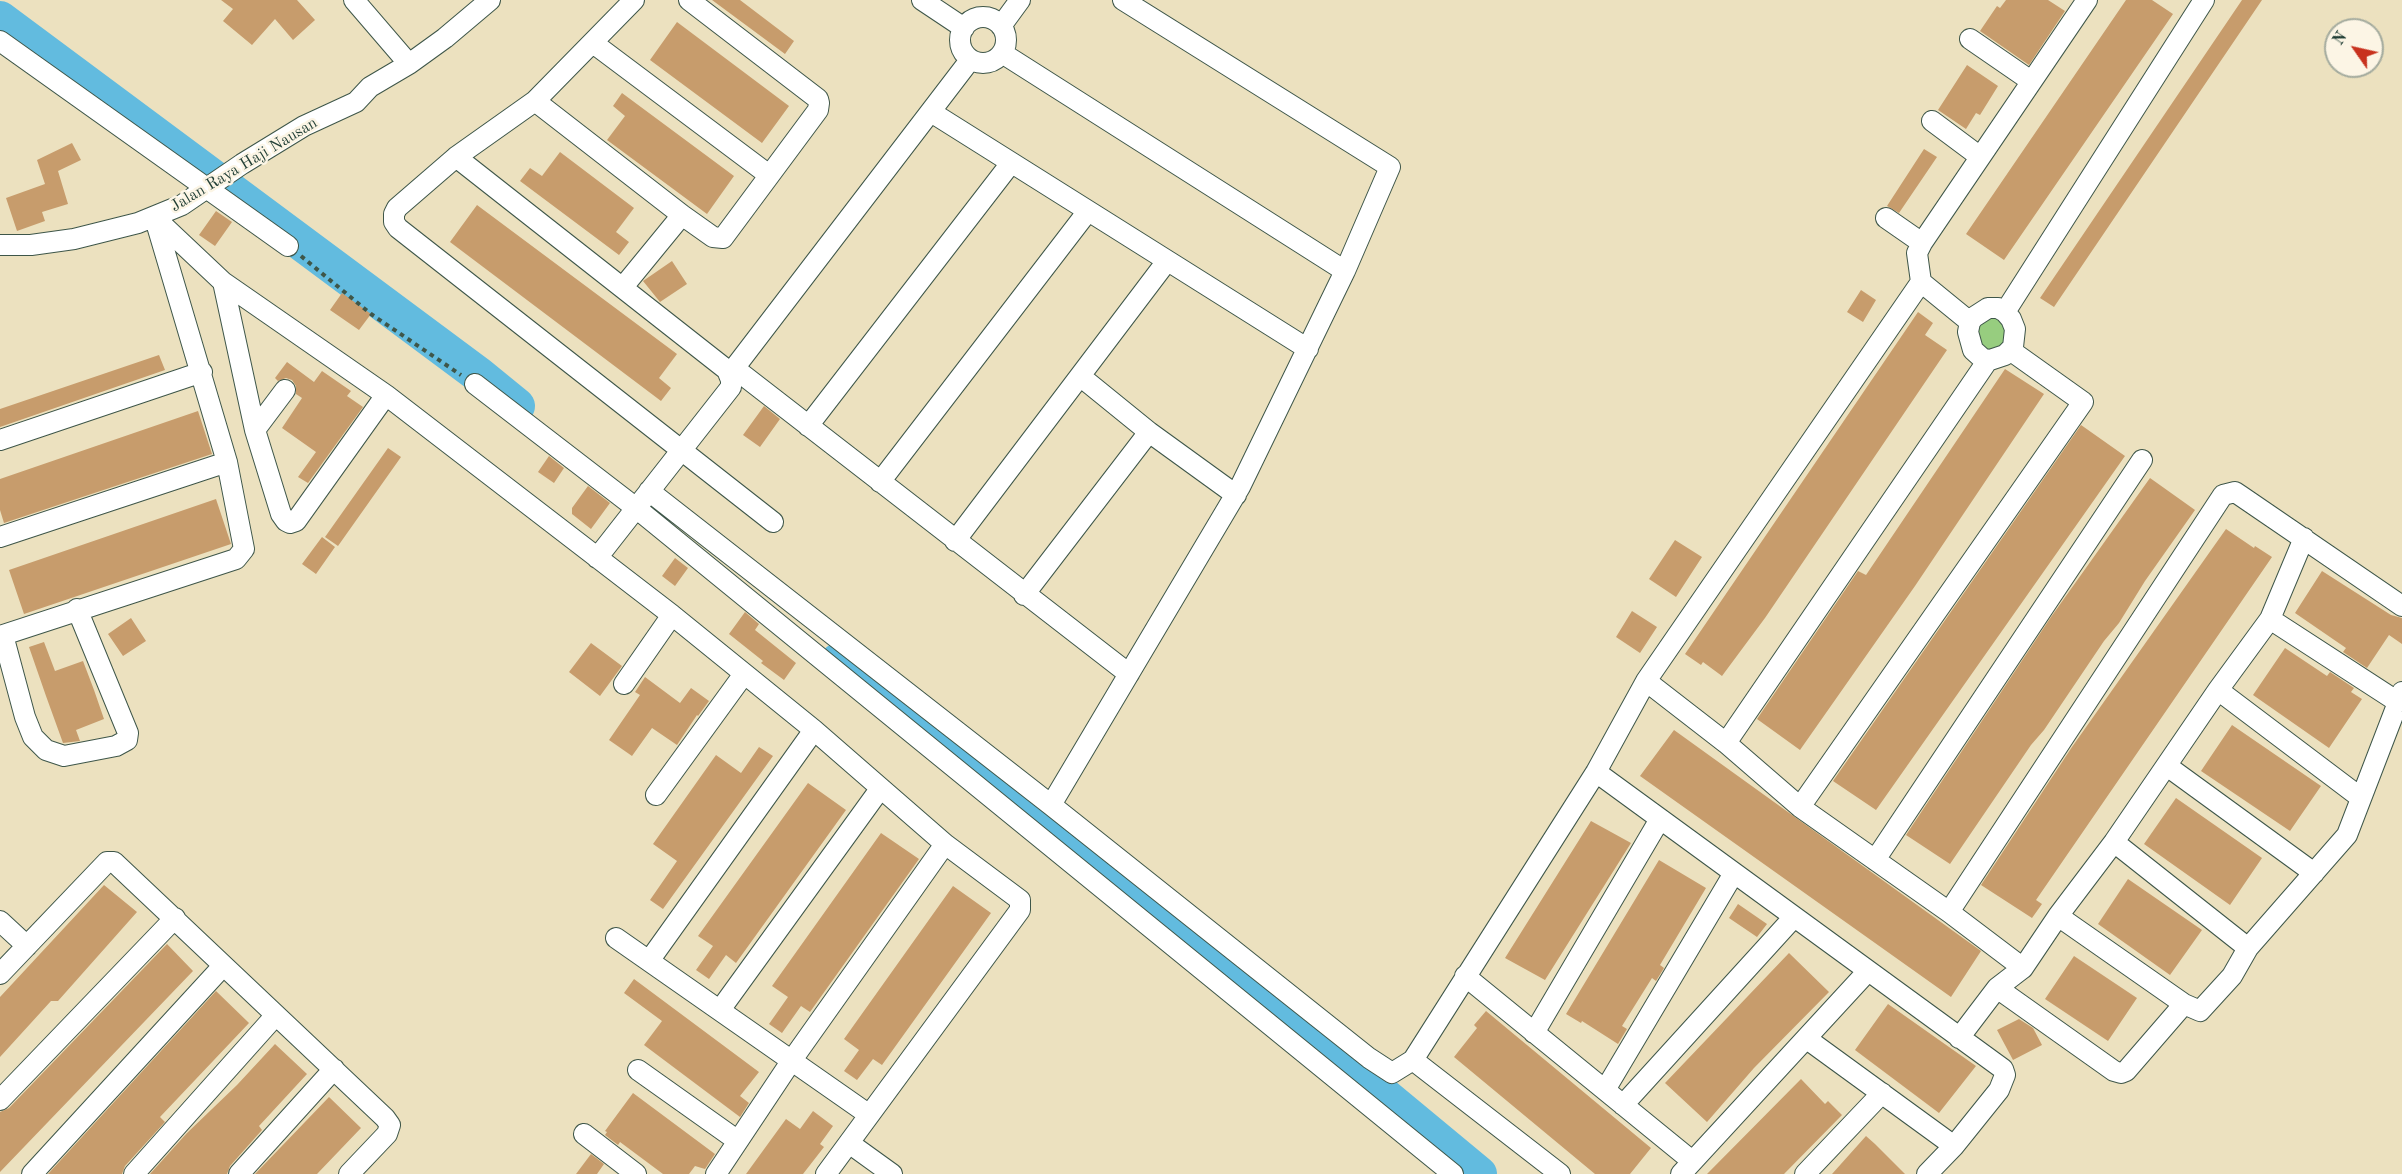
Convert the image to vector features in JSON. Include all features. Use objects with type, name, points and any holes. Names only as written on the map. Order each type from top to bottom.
[{"type":"street","points":[[354,0],[409,64]]},
{"type":"street","name":"Jalan Raya Haji Nausan","points":[[0,245],[57,242],[138,223],[182,205],[242,164],[304,126],[356,102],[370,87],[409,64],[445,38],[490,0]]},
{"type":"street","points":[[634,0],[535,100],[456,157],[397,208],[394,218],[398,228],[773,522]]},
{"type":"street","points":[[535,100],[682,215],[713,237],[723,238],[818,110],[818,99],[689,0]]},
{"type":"street","points":[[922,0],[964,28]]},
{"type":"street","points":[[1001,26],[1020,0]]},
{"type":"street","points":[[1051,805],[1236,495],[1345,271],[1390,167],[1123,0]]},
{"type":"street","points":[[2005,312],[2204,0]]},
{"type":"street","points":[[649,491],[1051,805],[1369,1058],[1392,1073],[1413,1060],[1596,772],[1646,681],[1921,282],[1917,253],[1922,243],[2031,81],[2080,2]]},
{"type":"street","points":[[982,17],[996,21],[1001,26],[1006,39],[1002,53],[998,58],[984,64],[970,60],[960,42],[964,28],[969,22],[982,17]]},
{"type":"street","points":[[1970,39],[2031,81]]},
{"type":"street","points":[[0,41],[288,246]]},
{"type":"street","points":[[593,43],[769,175]]},
{"type":"street","points":[[1002,53],[1345,271]]},
{"type":"street","points":[[597,558],[731,387],[731,372],[970,60]]},
{"type":"street","points":[[931,112],[1308,349]]},
{"type":"street","points":[[1932,121],[1979,156]]},
{"type":"street","points":[[456,157],[727,370],[808,426],[1129,674]]},
{"type":"street","points":[[808,426],[1011,163]]},
{"type":"street","points":[[880,482],[1088,212]]},
{"type":"street","points":[[623,287],[682,215]]},
{"type":"street","points":[[154,217],[223,282],[386,395],[672,615],[813,730],[945,844],[1020,900],[1020,910],[826,1174]]},
{"type":"street","points":[[77,609],[128,733],[127,740],[116,746],[64,756],[46,750],[33,737],[25,717],[2,635],[77,609],[236,559],[242,554],[244,544],[227,462],[154,217]]},
{"type":"street","points":[[1886,218],[1922,243]]},
{"type":"street","points":[[955,541],[1167,261]]},
{"type":"street","points":[[223,282],[255,430],[281,514],[286,522],[293,523],[386,395]]},
{"type":"street","points":[[1921,282],[1970,322]]},
{"type":"street","points":[[1988,308],[1998,308],[2005,312],[2015,329],[2013,347],[1998,358],[1988,360],[1979,357],[1971,346],[1968,332],[1970,322],[1979,312],[1988,308]]},
{"type":"street","points":[[1800,807],[2083,402],[2010,350]]},
{"type":"street","points":[[1726,742],[1988,360]]},
{"type":"street","points":[[0,440],[202,372]]},
{"type":"street","points":[[1080,376],[1149,432],[1236,495]]},
{"type":"street","points":[[475,384],[636,508],[1452,1174]]},
{"type":"street","points":[[255,430],[285,390]]},
{"type":"street","points":[[1024,595],[1149,432]]},
{"type":"street","points":[[1875,860],[2142,460]]},
{"type":"street","points":[[0,537],[227,462]]},
{"type":"street","points":[[1949,912],[2223,495],[2235,492],[2402,606]]},
{"type":"street","points":[[1959,1038],[1997,988],[2023,968],[2270,619],[2304,538]]},
{"type":"street","points":[[624,684],[672,615]]},
{"type":"street","points":[[2058,916],[2184,1004],[2200,1011],[2232,976],[2248,948],[2347,836],[2400,697],[2270,619]]},
{"type":"street","points":[[656,795],[744,674]]},
{"type":"street","points":[[1646,681],[1726,742],[1800,807],[1949,912],[2023,968]]},
{"type":"street","points":[[2218,690],[2361,798]]},
{"type":"street","points":[[649,961],[813,730]]},
{"type":"street","points":[[2167,766],[2314,873]]},
{"type":"street","points":[[1596,772],[2003,1069],[2005,1075],[1999,1090],[1928,1174]]},
{"type":"street","points":[[720,1010],[880,789]]},
{"type":"street","points":[[1534,1033],[1660,819]]},
{"type":"street","points":[[2114,842],[2248,948]]},
{"type":"street","points":[[716,1174],[792,1060],[945,844]]},
{"type":"street","points":[[0,974],[109,861],[114,862],[390,1125],[387,1134],[349,1174]]},
{"type":"street","points":[[1605,1090],[1734,873]]},
{"type":"street","points":[[1623,1105],[1794,917]]},
{"type":"street","points":[[0,1100],[175,918]]},
{"type":"street","points":[[0,921],[27,946]]},
{"type":"street","points":[[616,938],[868,1114]]},
{"type":"street","points":[[32,1174],[223,966]]},
{"type":"street","points":[[1465,976],[1623,1105],[1686,1168],[1868,972]]},
{"type":"street","points":[[1997,988],[2121,1073],[2126,1071],[2144,1052],[2184,1004]]},
{"type":"street","points":[[134,1174],[276,1015]]},
{"type":"street","points":[[1808,1039],[1954,1146]]},
{"type":"street","points":[[1413,1060],[1560,1174]]},
{"type":"street","points":[[239,1174],[334,1070]]},
{"type":"street","points":[[638,1070],[738,1141]]},
{"type":"street","points":[[1805,1174],[1882,1093]]},
{"type":"street","points":[[584,1134],[614,1168],[636,1174]]},
{"type":"street","points":[[849,1143],[892,1174]]},
{"type":"path","points":[[288,246],[371,314],[475,384]]},
{"type":"green space","points":[[1988,308],[2015,329],[1990,360],[1968,328]]},
{"type":"green space","points":[[647,511],[1362,1077],[1479,1174],[1452,1174]]},
{"type":"building","points":[[221,0],[297,0],[315,20],[293,40],[275,19],[252,45],[223,21],[233,9]]},
{"type":"building","points":[[712,0],[740,0],[794,41],[785,54]]},
{"type":"building","points":[[2006,0],[2048,0],[2065,11],[2029,65],[1980,31],[1997,6],[2000,8]]},
{"type":"building","points":[[2126,0],[2152,0],[2173,14],[2004,260],[1966,234]]},
{"type":"building","points":[[2242,0],[2262,0],[2054,307],[2040,298]]},
{"type":"building","points":[[677,22],[789,106],[762,143],[650,60]]},
{"type":"building","points":[[1967,65],[1998,86],[1980,115],[1976,113],[1966,129],[1938,110]]},
{"type":"building","points":[[622,93],[734,176],[707,214],[607,140],[625,116],[613,106]]},
{"type":"building","points":[[72,143],[81,160],[58,171],[68,204],[42,212],[45,221],[17,231],[6,198],[45,184],[37,160]]},
{"type":"building","points":[[1924,149],[1937,157],[1899,213],[1887,206]]},
{"type":"building","points":[[560,152],[634,208],[616,232],[629,242],[619,255],[520,181],[530,168],[542,176]]},
{"type":"building","points":[[477,205],[677,354],[659,378],[671,388],[661,401],[450,242]]},
{"type":"building","points":[[216,211],[232,222],[215,246],[199,235]]},
{"type":"building","points":[[672,261],[687,284],[660,302],[643,281]]},
{"type":"building","points":[[1861,290],[1876,300],[1863,322],[1847,312]]},
{"type":"building","points":[[342,293],[371,314],[359,330],[330,310]]},
{"type":"building","points":[[1918,312],[1933,323],[1925,335],[1947,350],[1765,618],[1722,676],[1703,662],[1701,665],[1685,654]]},
{"type":"building","points":[[159,355],[165,370],[0,427],[0,409]]},
{"type":"building","points":[[287,362],[314,382],[322,371],[351,391],[347,396],[363,407],[308,483],[298,477],[316,452],[282,428],[302,398],[296,394],[296,386],[292,380],[286,378],[278,381],[275,378]]},
{"type":"building","points":[[2005,369],[2044,394],[1915,586],[1800,750],[1757,719],[1858,571],[1866,575]]},
{"type":"building","points":[[764,406],[780,419],[760,447],[743,435]]},
{"type":"building","points":[[198,411],[212,454],[4,523],[0,510],[0,479]]},
{"type":"building","points":[[2081,425],[2125,456],[1876,810],[1833,781]]},
{"type":"building","points":[[388,448],[401,457],[338,546],[325,537]]},
{"type":"building","points":[[549,456],[564,468],[554,483],[538,472]]},
{"type":"building","points":[[2150,478],[2195,510],[2145,581],[2119,623],[2031,745],[1950,864],[1906,835],[2051,617]]},
{"type":"building","points":[[588,486],[610,503],[591,529],[572,514],[572,508]]},
{"type":"building","points":[[216,499],[231,544],[24,614],[9,570]]},
{"type":"building","points":[[2226,529],[2272,557],[2036,900],[2042,904],[2032,918],[1981,885],[2072,747]]},
{"type":"building","points":[[322,537],[335,547],[316,574],[302,564]]},
{"type":"building","points":[[1675,540],[1702,557],[1676,597],[1649,579]]},
{"type":"building","points":[[675,558],[688,568],[675,586],[662,576]]},
{"type":"building","points":[[2322,571],[2391,615],[2402,618],[2402,644],[2389,635],[2367,668],[2343,652],[2346,648],[2295,613]]},
{"type":"building","points":[[1632,611],[1657,627],[1640,653],[1616,637]]},
{"type":"building","points":[[745,612],[759,624],[755,630],[796,663],[784,680],[729,634]]},
{"type":"building","points":[[131,618],[146,641],[123,656],[108,634]]},
{"type":"building","points":[[44,642],[55,671],[83,661],[94,690],[104,719],[76,730],[80,741],[63,743],[29,647]]},
{"type":"building","points":[[591,643],[622,666],[600,696],[569,672]]},
{"type":"building","points":[[2285,648],[2327,676],[2330,672],[2354,688],[2351,692],[2362,699],[2329,748],[2253,695]]},
{"type":"building","points":[[645,677],[680,703],[691,688],[709,701],[677,745],[652,728],[632,756],[609,740],[640,695],[635,692]]},
{"type":"building","points":[[2232,725],[2321,786],[2290,831],[2201,771]]},
{"type":"building","points":[[1674,730],[1981,951],[1951,997],[1640,776]]},
{"type":"building","points":[[759,747],[773,756],[663,909],[650,900],[677,861],[653,844],[716,755],[741,773]]},
{"type":"building","points":[[808,783],[846,810],[736,963],[726,955],[709,979],[696,970],[713,946],[698,936]]},
{"type":"building","points":[[2176,798],[2262,858],[2230,905],[2144,844]]},
{"type":"building","points":[[1591,821],[1631,843],[1545,980],[1505,958]]},
{"type":"building","points":[[881,833],[919,859],[810,1012],[801,1006],[782,1033],[769,1024],[788,997],[772,986]]},
{"type":"building","points":[[1659,860],[1706,888],[1660,965],[1664,968],[1656,981],[1652,978],[1622,1026],[1627,1029],[1618,1044],[1582,1021],[1581,1023],[1566,1014]]},
{"type":"building","points":[[2128,879],[2202,930],[2170,975],[2098,924]]},
{"type":"building","points":[[104,885],[137,912],[58,1001],[51,1001],[0,1057],[0,997]]},
{"type":"building","points":[[953,886],[991,913],[882,1065],[873,1059],[857,1080],[844,1071],[859,1050],[844,1039]]},
{"type":"building","points":[[1738,904],[1767,924],[1757,937],[1729,918]]},
{"type":"building","points":[[167,944],[193,971],[0,1172],[0,1112],[9,1108]]},
{"type":"building","points":[[1789,953],[1829,992],[1754,1068],[1707,1122],[1665,1083]]},
{"type":"building","points":[[2074,956],[2137,998],[2108,1041],[2045,999]]},
{"type":"building","points":[[634,979],[759,1072],[740,1096],[749,1103],[740,1117],[644,1045],[662,1021],[624,993]]},
{"type":"building","points":[[216,991],[249,1023],[160,1117],[165,1122],[125,1166],[122,1174],[48,1174]]},
{"type":"building","points":[[1888,1004],[1976,1066],[1939,1113],[1855,1050]]},
{"type":"building","points":[[1486,1011],[1651,1148],[1630,1174],[1595,1174],[1454,1057],[1477,1028],[1474,1025]]},
{"type":"building","points":[[2019,1019],[2033,1028],[2042,1045],[2013,1060],[1997,1030]]},
{"type":"building","points":[[275,1044],[307,1074],[259,1126],[262,1130],[230,1166],[227,1174],[150,1174],[187,1133],[237,1085]]},
{"type":"building","points":[[1801,1079],[1825,1104],[1828,1101],[1842,1115],[1784,1174],[1707,1174]]},
{"type":"building","points":[[633,1093],[715,1154],[705,1169],[695,1166],[689,1174],[663,1174],[620,1142],[618,1145],[605,1135],[607,1132],[605,1131]]},
{"type":"building","points":[[329,1097],[361,1128],[317,1174],[255,1174]]},
{"type":"building","points":[[813,1111],[833,1126],[820,1144],[824,1147],[803,1174],[746,1174],[786,1119],[800,1129]]},
{"type":"building","points":[[1866,1136],[1875,1144],[1905,1174],[1832,1174]]},
{"type":"building","points":[[591,1154],[604,1164],[597,1174],[576,1174]]},
{"type":"waterway","points":[[0,19],[479,375],[517,406]]},
{"type":"waterway","points":[[838,661],[1362,1077],[1479,1174]]}]
